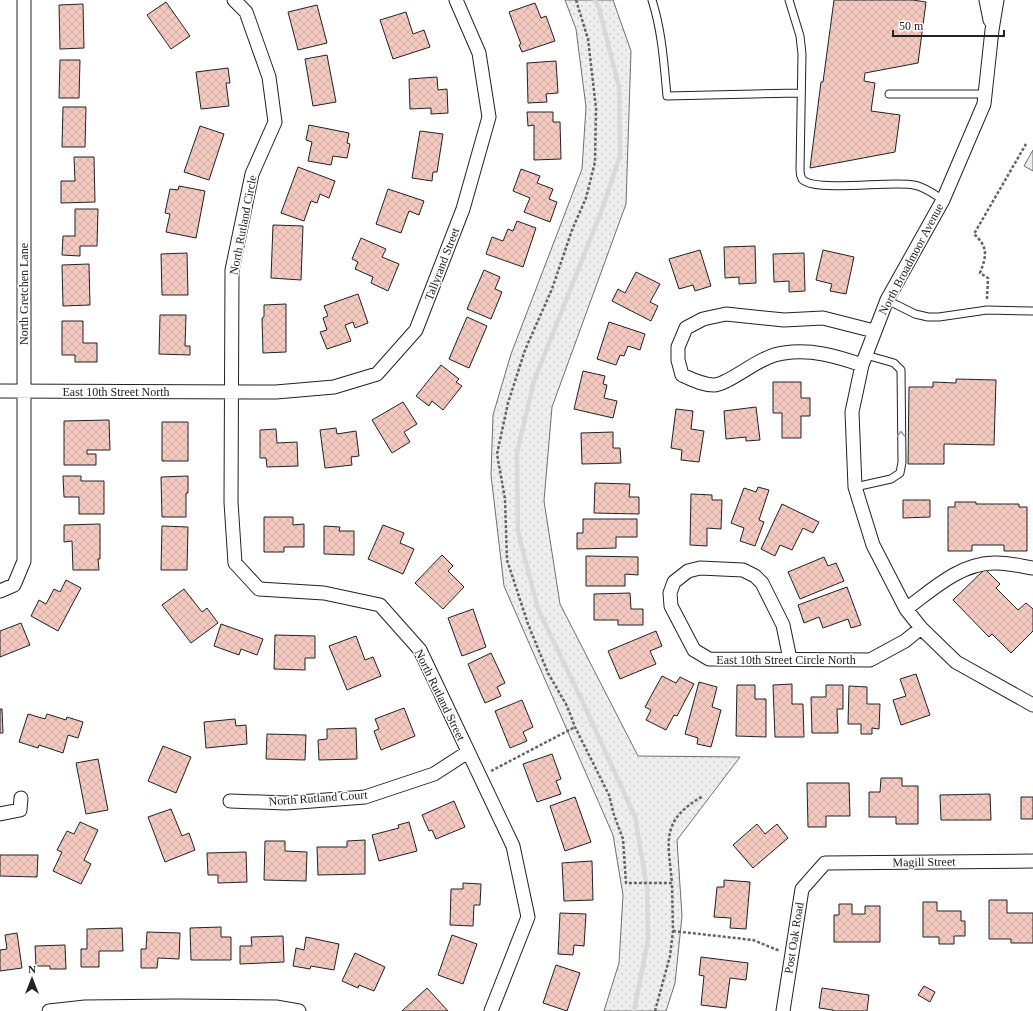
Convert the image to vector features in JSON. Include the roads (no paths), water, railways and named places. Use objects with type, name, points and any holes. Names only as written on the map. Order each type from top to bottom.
[{"type":"street","name":"North Gretchen Lane","points":[[0,591],[14,585],[24,561],[24,0]]},
{"type":"street","name":"North Rutland Circle","points":[[231,392],[232,270],[252,174],[275,122],[269,77],[246,12],[234,0]]},
{"type":"street","name":"Tallyrand Street","points":[[231,392],[276,392],[334,387],[377,374],[416,330],[463,209],[489,117],[479,53],[456,0]]},
{"type":"street","name":"North Broadmoor Avenue","points":[[986,0],[992,30]]},
{"type":"street","name":"North Broadmoor Avenue","points":[[997,0],[992,30],[984,104],[944,200],[887,300],[864,360],[852,412],[855,487],[873,545],[906,609],[921,628],[956,662],[1033,705]]},
{"type":"street","points":[[864,360],[840,358],[814,352],[782,353],[758,362],[737,376],[716,385],[697,382],[682,375],[678,360],[678,347],[686,328],[703,319],[726,314],[784,320],[823,318],[874,331]]},
{"type":"street","name":"East 10th Street North","points":[[0,391],[231,392]]},
{"type":"street","name":"North Rutland Street","points":[[231,392],[231,502],[236,563],[259,589],[324,593],[380,605],[420,650],[513,846],[528,917],[491,1011]]},
{"type":"street","points":[[906,609],[952,576],[978,564],[1007,563],[1033,568]]},
{"type":"street","name":"East 10th Street Circle North","points":[[790,659],[783,626],[762,583],[755,576],[743,570],[700,568],[688,571],[674,582],[670,593],[671,606],[694,650],[709,659],[870,660],[905,641],[921,628]]},
{"type":"street","name":"North Rutland Court","points":[[230,801],[286,803],[365,797],[434,774],[468,752]]},
{"type":"street","points":[[0,814],[20,810],[21,798]]},
{"type":"street","name":"Magill Street","points":[[818,870],[825,863],[1033,861]]},
{"type":"street","name":"Post Oak Road","points":[[783,1011],[802,889],[818,870]]},
{"type":"street","points":[[49,1011],[85,1007],[178,1006],[276,1007],[299,1011]]},
{"type":"lane","points":[[652,0],[656,12],[663,54],[667,96],[801,93]]},
{"type":"lane","points":[[789,0],[800,36],[802,54],[800,170],[802,179],[808,183],[823,186],[898,182],[914,184],[944,200]]},
{"type":"lane","points":[[889,94],[986,94]]},
{"type":"lane","points":[[887,300],[915,314],[928,317],[939,317],[987,310],[1033,311]]},
{"type":"lane","points":[[855,487],[891,479],[900,473],[902,462],[900,370],[894,363],[864,360]]},
{"type":"waterway","points":[[595,0],[599,8],[619,87],[620,156],[601,212],[534,381],[517,452],[518,532],[538,609],[635,817],[647,888],[648,940],[634,1011]]}]
